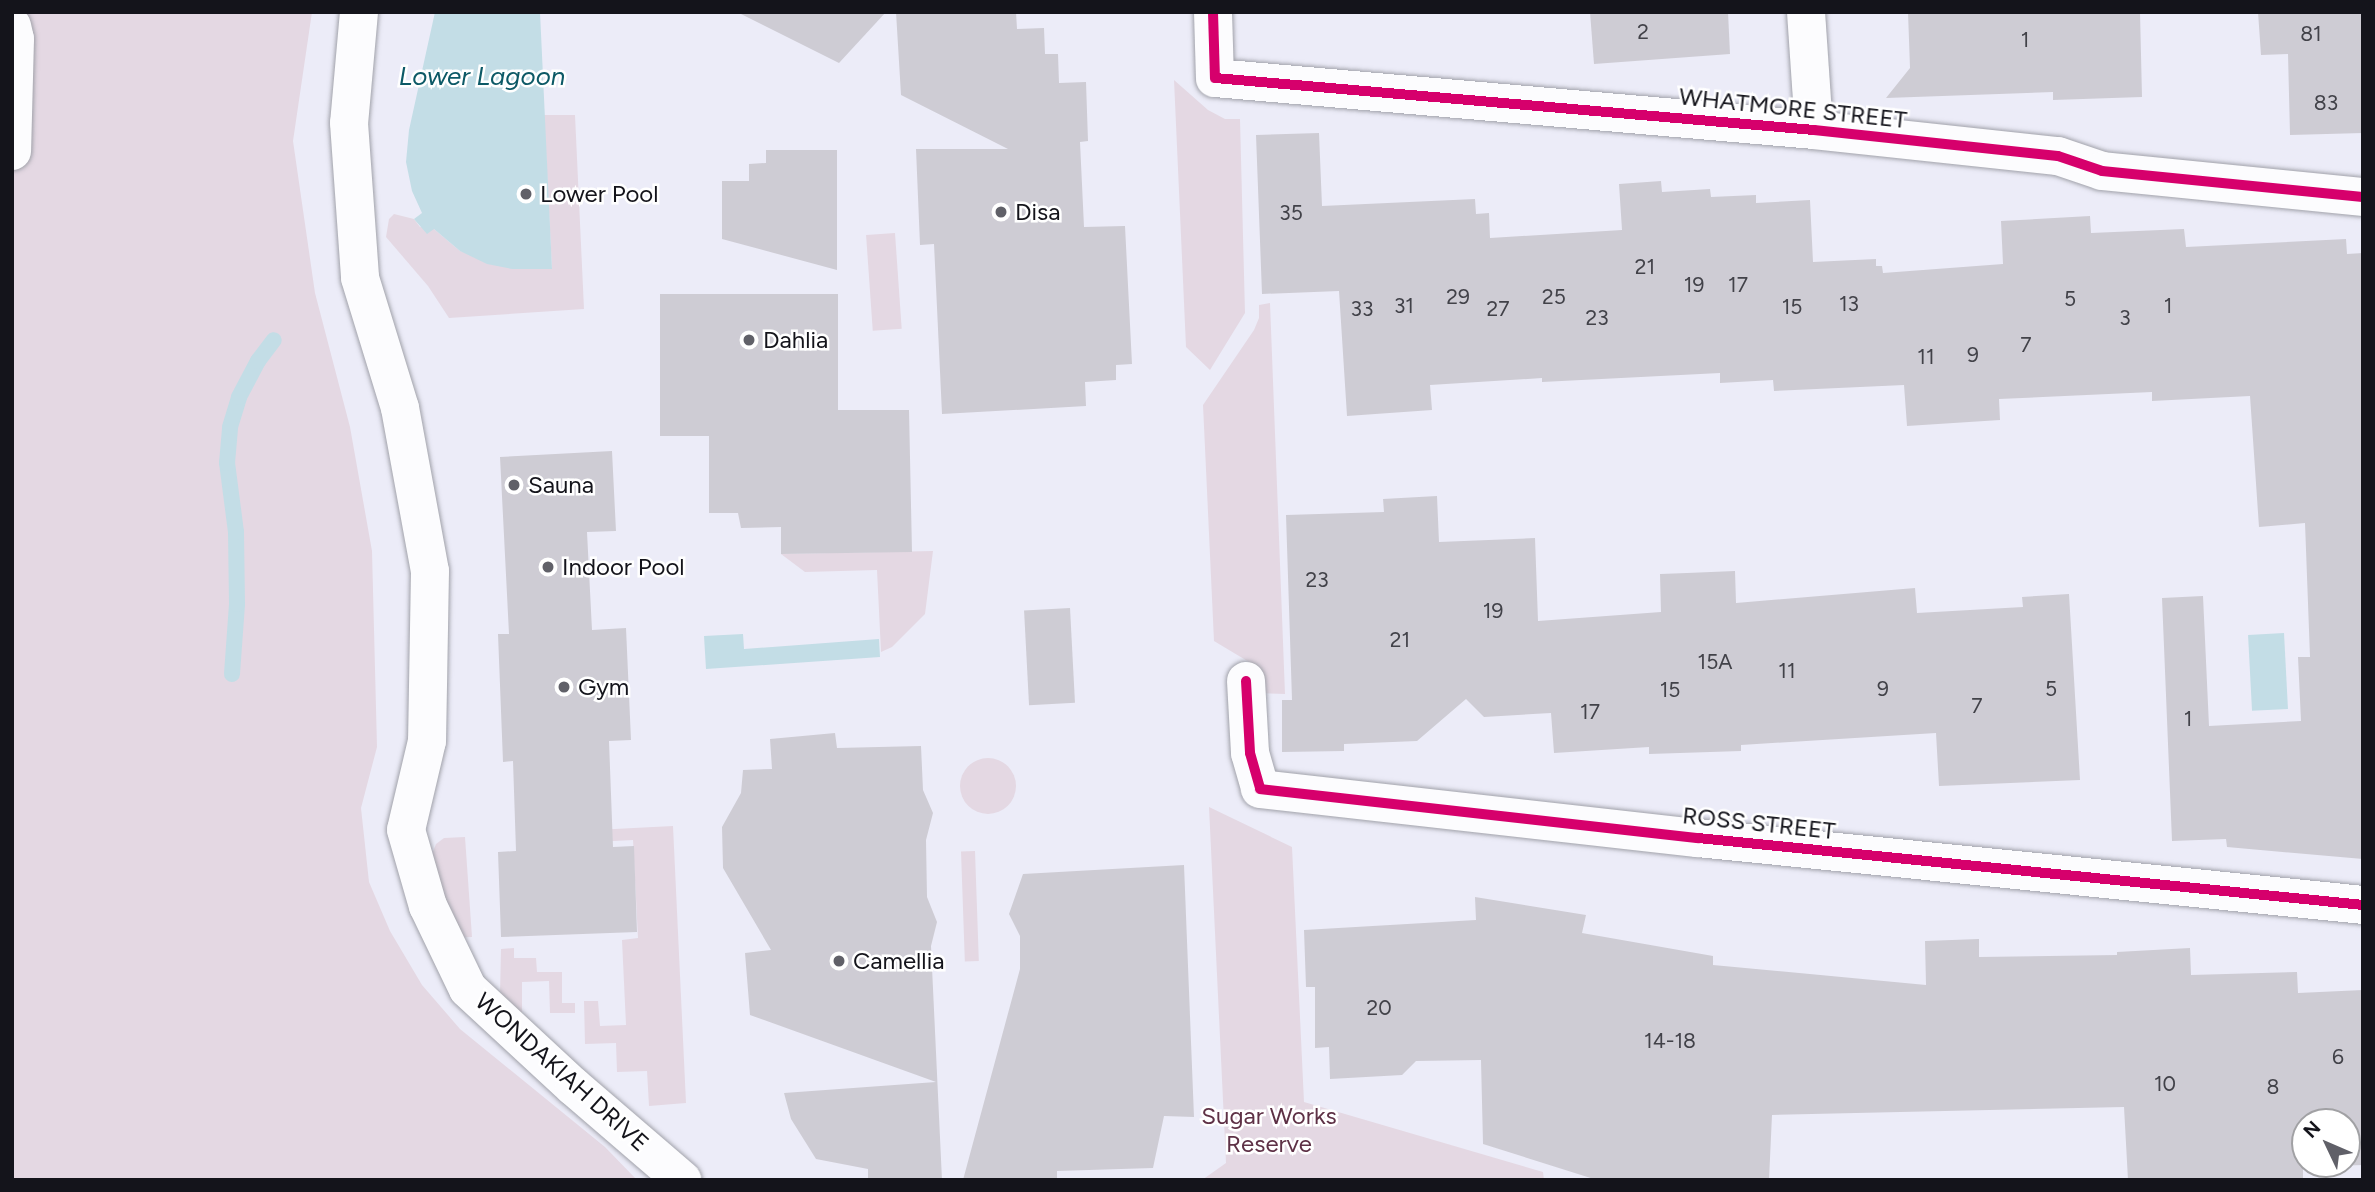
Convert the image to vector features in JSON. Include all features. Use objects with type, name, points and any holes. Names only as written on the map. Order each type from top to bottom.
[{"type":"street","name":"WONDAKIAH DRIVE","points":[[359,12],[348,123],[360,278],[400,408],[430,571],[426,741],[405,830],[428,906],[468,989],[574,1087],[682,1180]]},
{"type":"street","name":"WHATMORE STREET","points":[[1213,12],[1215,78],[1814,130],[2058,156],[2102,171],[2363,197]]},
{"type":"street","points":[[1806,12],[1814,130]]},
{"type":"street","points":[[12,26],[15,40],[12,151]]},
{"type":"street","name":"ROSS STREET","points":[[1246,681],[1250,753],[1260,789],[1698,838],[2363,905]]},
{"type":"green space","points":[[12,12],[312,12],[293,141],[315,293],[350,427],[372,551],[377,747],[361,808],[369,882],[390,931],[422,985],[460,1029],[605,1147],[637,1180],[12,1180]]},
{"type":"green space","points":[[1174,80],[1208,110],[1225,119],[1240,119],[1245,313],[1210,370],[1186,347]]},
{"type":"green space","points":[[544,115],[575,115],[584,309],[449,318],[428,286],[386,237],[389,219],[394,214],[414,219],[420,227],[434,229],[460,251],[552,269]]},
{"type":"green space","points":[[895,233],[902,329],[873,331],[866,235]]},
{"type":"green space","points":[[1270,303],[1285,694],[1251,693],[1249,662],[1214,641],[1203,405],[1254,330],[1259,318],[1259,305]]},
{"type":"green space","points":[[933,551],[925,614],[892,647],[881,652],[877,570],[805,572],[781,554]]},
{"type":"green space","points":[[982,758],[994,758],[1004,762],[1012,770],[1016,786],[1012,802],[1004,810],[994,814],[982,814],[972,810],[964,802],[960,792],[960,780],[964,770],[972,762]]},
{"type":"green space","name":"Sugar Works Reserve","points":[[1209,807],[1292,847],[1304,1102],[1543,1172],[1544,1180],[1202,1180],[1226,1163]]},
{"type":"green space","points":[[673,826],[686,1103],[649,1106],[647,1071],[617,1072],[616,1043],[585,1044],[584,1001],[598,1001],[600,1026],[626,1025],[622,940],[638,938],[633,840],[536,845],[536,833]]},
{"type":"green space","points":[[465,837],[472,937],[453,938],[433,866],[433,852],[436,844],[444,838]]},
{"type":"green space","points":[[961,851],[975,851],[979,961],[965,961]]},
{"type":"green space","points":[[514,948],[514,958],[536,958],[537,972],[562,972],[562,1003],[575,1003],[575,1013],[550,1013],[549,981],[522,982],[522,1013],[500,995],[501,949]]},
{"type":"water","name":"Lower Lagoon","points":[[435,12],[540,12],[552,269],[512,269],[487,264],[460,251],[434,229],[427,234],[414,219],[422,213],[412,191],[406,162],[409,130]]},
{"type":"water","points":[[2284,633],[2288,709],[2252,711],[2248,635]]},
{"type":"water","points":[[743,634],[744,649],[879,639],[880,657],[706,669],[704,636]]},
{"type":"building","points":[[737,12],[886,12],[839,63]]},
{"type":"building","name":"Disa","points":[[896,12],[1016,12],[1017,29],[1044,28],[1045,54],[1058,54],[1059,83],[1086,82],[1088,141],[1080,142],[1084,227],[1125,226],[1132,364],[1116,365],[1116,380],[1085,382],[1086,406],[942,414],[934,244],[920,245],[916,149],[1008,149],[901,95]]},
{"type":"building","points":[[1590,12],[1728,12],[1730,54],[1594,64]]},
{"type":"building","points":[[1908,12],[2140,12],[2142,97],[2053,100],[2053,92],[1886,98],[1910,68]]},
{"type":"building","points":[[2258,12],[2363,12],[2363,133],[2290,135],[2288,54],[2261,55]]},
{"type":"building","points":[[1319,133],[1322,206],[1475,199],[1476,214],[1489,213],[1490,238],[1622,230],[1619,184],[1661,181],[1662,192],[1710,189],[1711,197],[1756,195],[1756,203],[1810,200],[1813,262],[1876,259],[1876,266],[1882,266],[1883,273],[2003,264],[2001,221],[2090,216],[2091,233],[2184,229],[2186,247],[2346,239],[2347,254],[2363,253],[2363,859],[2227,847],[2226,839],[2172,841],[2162,598],[2203,596],[2209,726],[2301,721],[2298,657],[2310,657],[2305,523],[2259,527],[2250,396],[2152,401],[2152,392],[1999,399],[2000,420],[1907,426],[1904,385],[1774,391],[1773,380],[1720,383],[1720,373],[1542,382],[1542,378],[1430,385],[1432,410],[1347,416],[1339,291],[1262,294],[1256,135]]},
{"type":"building","points":[[766,150],[837,150],[837,270],[722,239],[722,181],[749,181],[749,164],[766,163]]},
{"type":"building","name":"Dahlia","points":[[660,294],[838,294],[838,410],[909,410],[912,552],[781,554],[781,527],[741,528],[738,513],[709,513],[709,436],[660,436]]},
{"type":"building","points":[[612,451],[616,531],[587,532],[592,630],[626,628],[631,740],[609,741],[613,847],[634,846],[637,932],[501,937],[498,852],[516,851],[513,761],[503,762],[498,634],[509,634],[500,457]]},
{"type":"building","points":[[1437,496],[1439,542],[1535,538],[1538,621],[1661,612],[1660,574],[1735,571],[1736,603],[1915,588],[1917,613],[2023,607],[2022,597],[2069,594],[2080,780],[1939,786],[1936,733],[1741,745],[1741,751],[1649,754],[1649,747],[1554,753],[1551,713],[1484,717],[1466,699],[1417,741],[1344,744],[1344,751],[1282,752],[1282,700],[1292,700],[1286,515],[1384,512],[1383,499]]},
{"type":"building","points":[[1070,608],[1075,703],[1029,705],[1024,610]]},
{"type":"building","points":[[835,733],[837,748],[921,746],[923,790],[933,813],[926,840],[927,897],[937,922],[931,946],[942,1180],[868,1180],[868,1169],[816,1159],[791,1119],[784,1093],[936,1082],[750,1015],[745,953],[771,950],[723,868],[722,827],[741,793],[743,770],[772,769],[770,739]]},
{"type":"building","points":[[1184,865],[1194,1117],[1164,1116],[1153,1168],[1057,1171],[1057,1180],[963,1180],[1020,969],[1020,936],[1009,914],[1023,874]]},
{"type":"building","points":[[1475,897],[1586,915],[1582,933],[1713,956],[1713,965],[1926,985],[1925,941],[1979,939],[1979,957],[2117,955],[2117,952],[2190,948],[2191,975],[2297,972],[2298,993],[2363,990],[2363,1165],[2361,1108],[2291,1108],[2291,1178],[2303,1180],[2128,1180],[2124,1107],[1772,1115],[1769,1180],[1597,1180],[1483,1144],[1481,1060],[1416,1061],[1402,1075],[1330,1079],[1329,1047],[1315,1048],[1315,987],[1306,987],[1304,930],[1476,920]]},
{"type":"waterway","points":[[232,674],[237,604],[236,532],[227,463],[230,427],[239,397],[258,361],[274,340]]},
{"type":"cycle path","points":[[1213,12],[1215,78],[1814,130],[2058,156],[2102,171],[2363,197]]},
{"type":"cycle path","points":[[1246,681],[1250,753],[1260,789],[1698,838],[2363,905]]},
{"type":"place","name":"Lower Pool","points":[[526,194]]},
{"type":"place","name":"Disa","points":[[1001,212]]},
{"type":"place","name":"Dahlia","points":[[749,340]]},
{"type":"place","name":"Sauna","points":[[514,485]]},
{"type":"place","name":"Indoor Pool","points":[[548,567]]},
{"type":"place","name":"Gym","points":[[564,687]]},
{"type":"place","name":"Camellia","points":[[839,961]]}]
